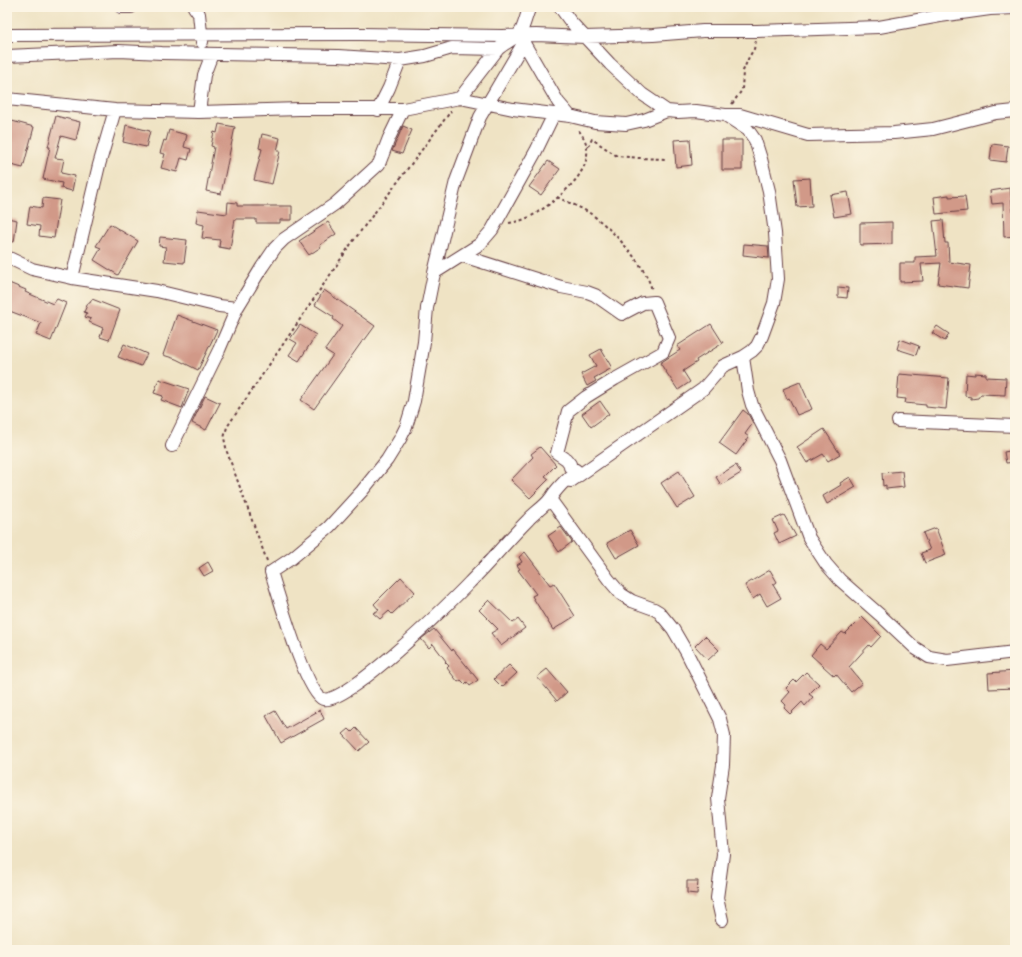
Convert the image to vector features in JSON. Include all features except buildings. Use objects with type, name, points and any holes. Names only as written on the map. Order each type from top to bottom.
[{"type":"street","points":[[121,7],[131,7]]},
{"type":"street","points":[[194,7],[198,14],[207,53],[199,112]]},
{"type":"street","points":[[463,256],[561,287],[587,292],[595,295],[622,314],[642,303],[654,302],[669,338],[663,352],[586,397],[568,411],[557,453],[566,459],[570,464],[570,467],[576,470],[528,519],[469,584],[394,654],[351,688],[328,700],[318,696],[310,682],[301,661],[271,572],[292,558],[330,527],[387,460],[400,439],[410,416],[414,401],[424,342],[427,308],[434,273],[460,168],[480,117],[520,38],[520,32],[530,7]]},
{"type":"street","points":[[560,7],[610,64],[642,94],[667,111]]},
{"type":"street","points":[[460,98],[504,43],[536,35],[585,37],[879,27],[990,9],[1015,8]]},
{"type":"street","points":[[7,35],[202,34],[520,38]]},
{"type":"street","points":[[520,38],[558,102],[570,116]]},
{"type":"street","points":[[7,56],[50,55],[101,51],[338,56],[400,60],[425,56],[452,48],[498,49]]},
{"type":"street","points":[[378,110],[389,88],[400,60]]},
{"type":"street","points":[[7,99],[115,110],[199,112],[300,109],[403,110],[460,98],[513,109],[570,116],[595,122],[626,124],[644,120],[667,111],[740,115],[808,135],[894,133],[933,129],[996,113],[1015,111]]},
{"type":"street","points":[[72,278],[99,165],[115,110]]},
{"type":"street","points":[[172,446],[219,350],[237,308],[275,248],[284,239],[335,204],[379,164],[389,138],[403,110]]},
{"type":"street","points":[[434,273],[463,256],[486,238],[496,224],[536,151],[554,114]]},
{"type":"street","points":[[552,496],[703,389],[723,366],[743,357],[757,346],[774,303],[778,279],[769,191],[761,159],[754,140],[748,130],[725,115]]},
{"type":"street","points":[[7,257],[32,269],[72,278],[158,291],[219,306],[237,308]]},
{"type":"street","points":[[743,357],[748,391],[752,405],[780,460],[809,538],[826,564],[840,580],[915,648],[929,657],[947,660],[1015,652]]},
{"type":"street","points":[[898,421],[1015,426]]},
{"type":"street","points":[[552,496],[609,580],[622,594],[632,601],[650,607],[659,612],[673,629],[687,653],[720,719],[724,736],[723,765],[718,798],[723,854],[717,898],[722,920]]},
{"type":"path","points":[[725,115],[742,90],[743,71],[754,49],[757,31]]},
{"type":"path","points":[[271,572],[227,452],[224,438],[227,427],[352,244],[460,98]]},
{"type":"path","points":[[570,116],[588,147]]},
{"type":"path","points":[[496,224],[525,219],[536,214],[557,197],[581,174],[586,160],[588,147],[592,139],[617,156],[665,159]]},
{"type":"path","points":[[557,197],[589,213],[614,234],[644,272],[651,287],[651,295]]}]
